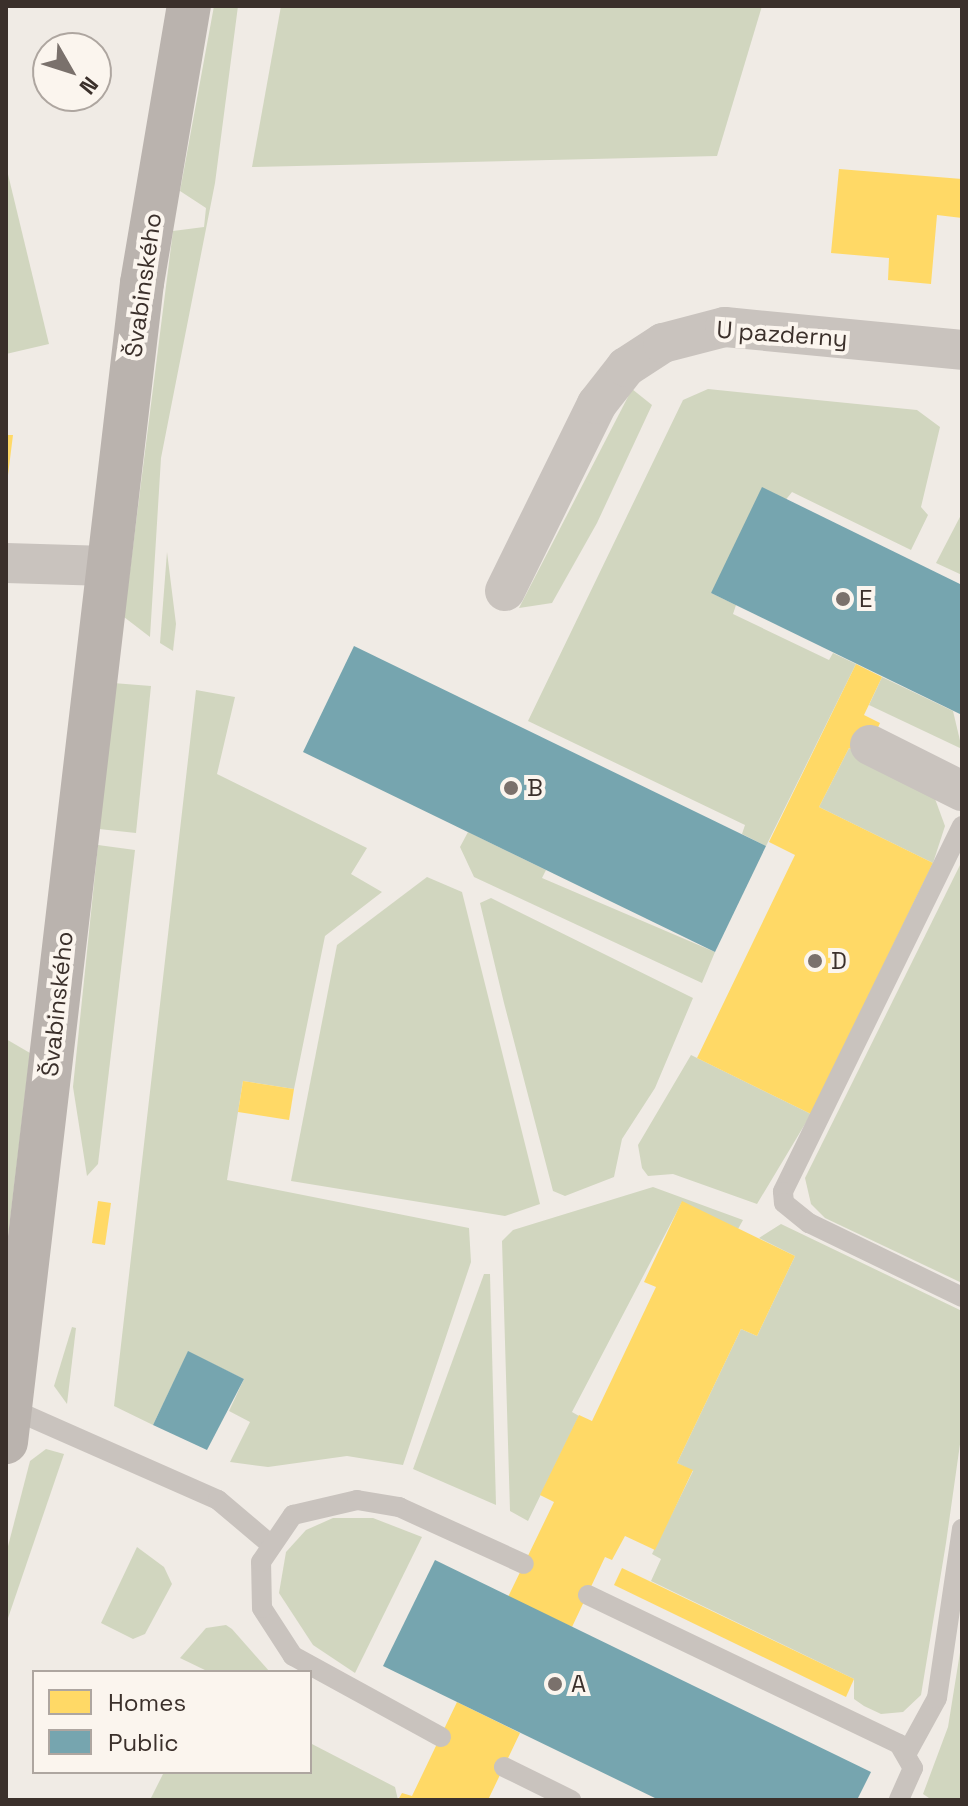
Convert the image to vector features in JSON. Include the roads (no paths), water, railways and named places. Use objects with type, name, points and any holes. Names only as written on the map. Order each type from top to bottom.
[{"type":"street","name":"Švabinského","points":[[9,1425],[142,283],[189,6]]},
{"type":"street","name":"U pazderny","points":[[505,591],[597,404],[626,367],[663,343],[725,327],[962,350]]},
{"type":"street","points":[[6,563],[107,566]]},
{"type":"street","points":[[870,745],[962,791]]},
{"type":"lane","points":[[962,826],[783,1192],[784,1203],[809,1223],[962,1297]]},
{"type":"lane","points":[[9,1425],[218,1500],[270,1544]]},
{"type":"lane","points":[[441,1737],[321,1677],[284,1646],[257,1592],[270,1544],[308,1507],[373,1500],[524,1564]]},
{"type":"lane","points":[[899,1800],[913,1768],[908,1751],[937,1698],[962,1529]]},
{"type":"lane","points":[[588,1595],[908,1751]]},
{"type":"lane","points":[[504,1767],[571,1800]]},
{"type":"place","name":"E","points":[[843,599]]},
{"type":"place","name":"B","points":[[511,788]]},
{"type":"place","name":"D","points":[[815,961]]},
{"type":"place","name":"A","points":[[555,1684]]}]
